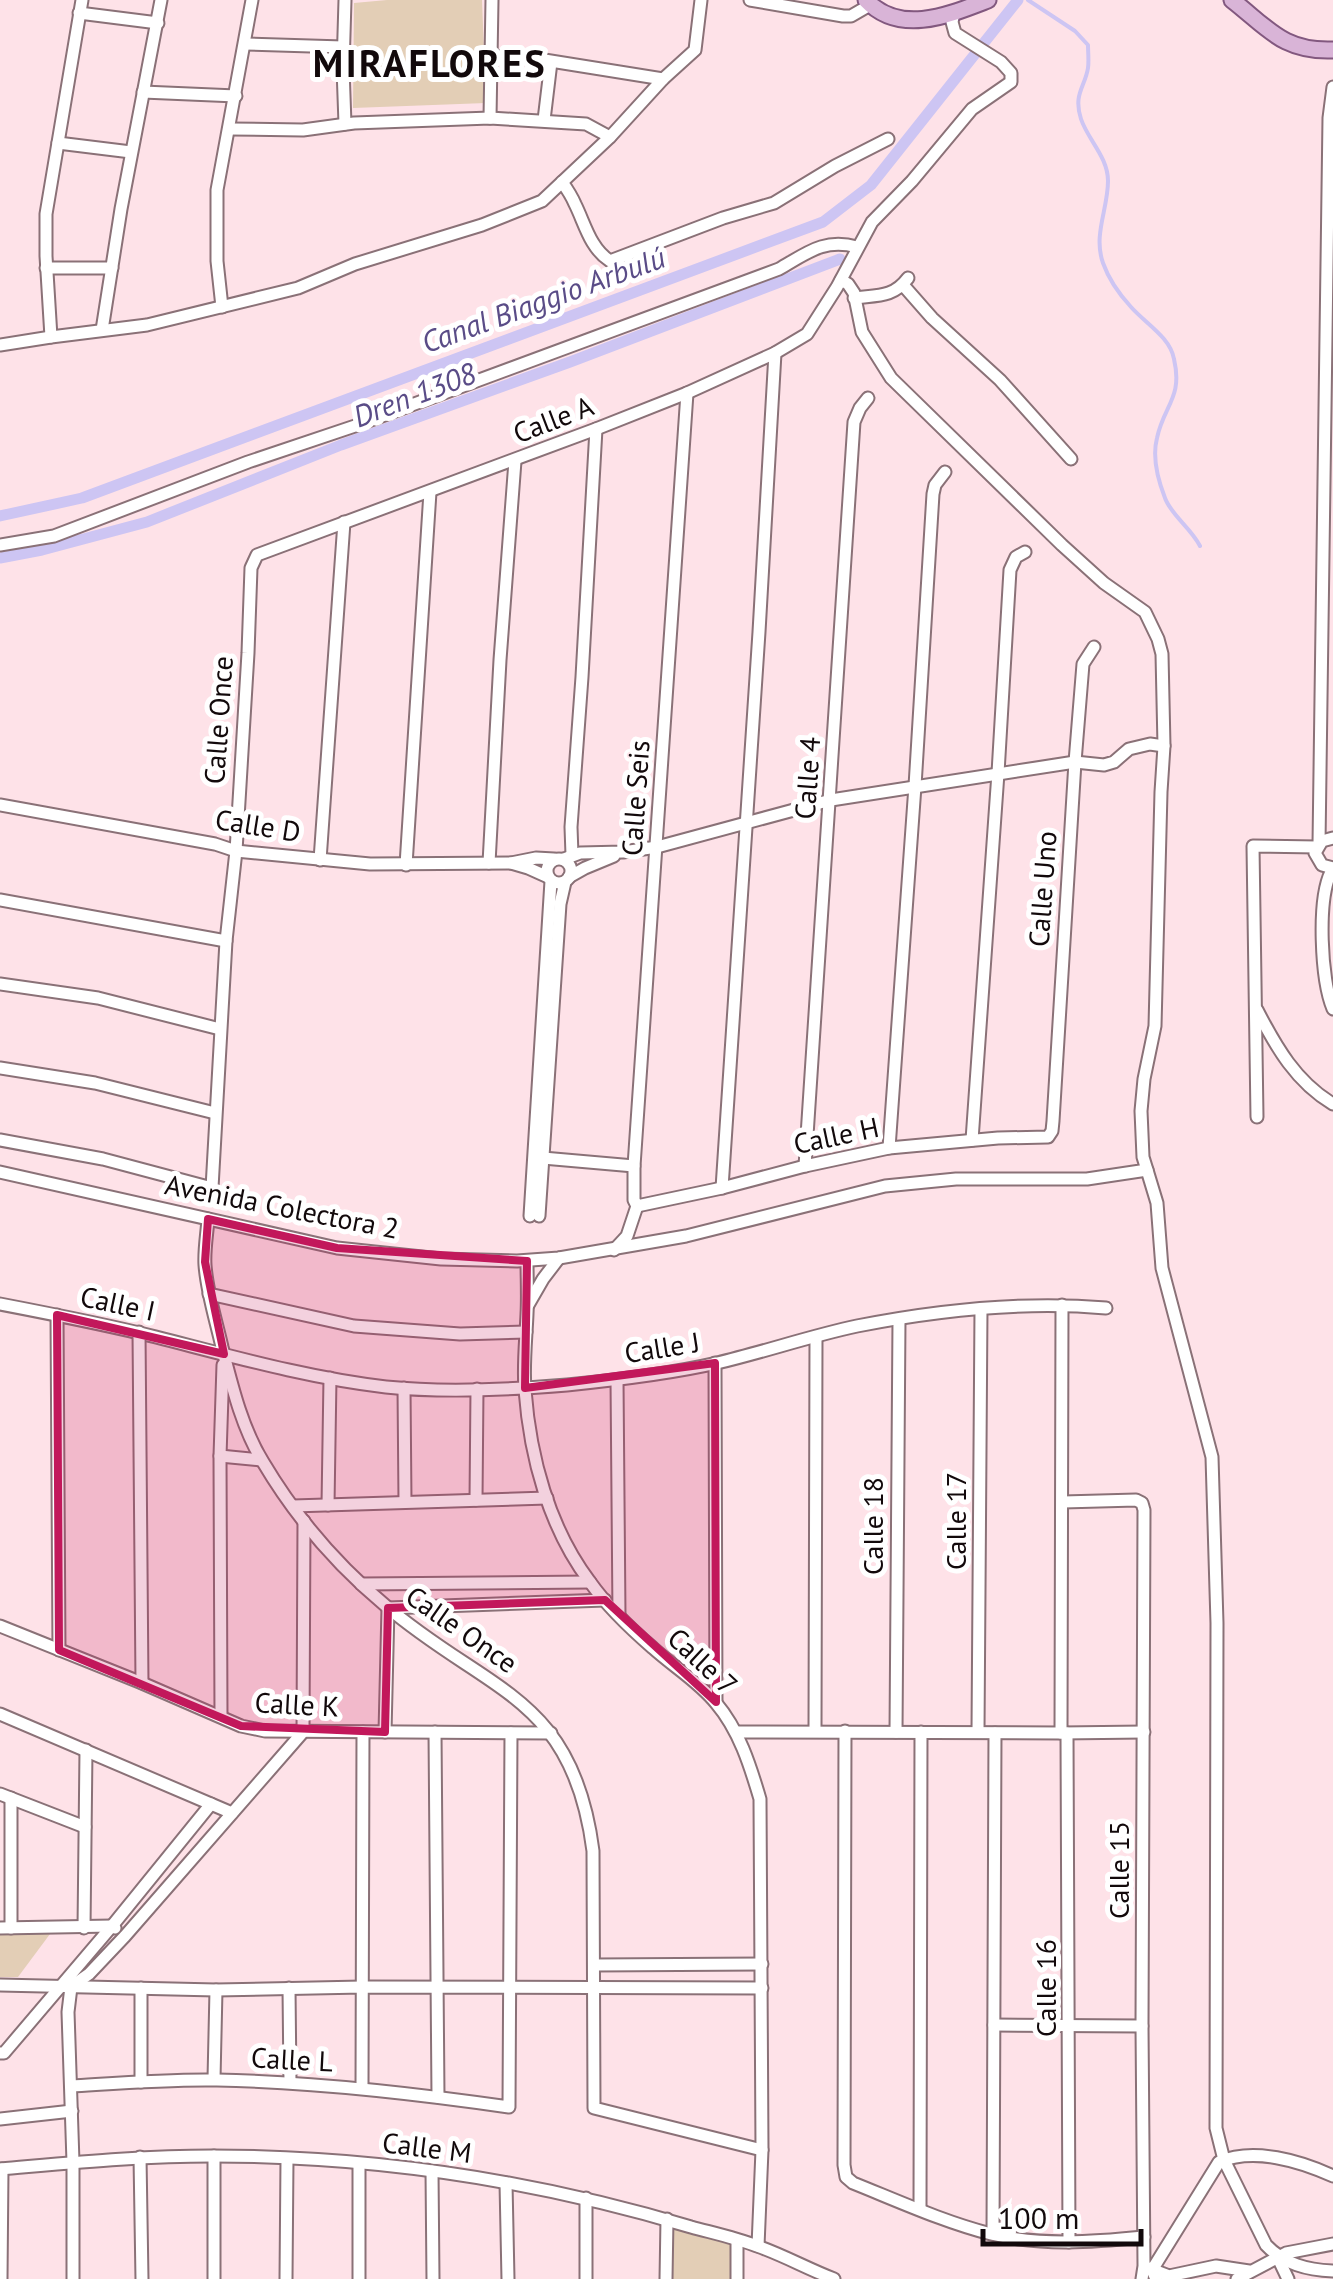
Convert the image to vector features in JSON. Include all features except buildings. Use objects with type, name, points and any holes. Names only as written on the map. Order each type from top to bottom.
[{"type":"main road","points":[[868,2],[904,20],[935,18],[988,0]]},
{"type":"main road","points":[[1232,0],[1297,48],[1333,50]]},
{"type":"street","points":[[102,330],[161,0]]},
{"type":"street","points":[[222,307],[216,261],[217,190],[252,0]]},
{"type":"street","points":[[345,0],[345,124]]},
{"type":"street","points":[[490,118],[492,0]]},
{"type":"street","points":[[0,346],[147,325],[298,288],[355,264],[482,225],[542,201],[694,50],[701,0]]},
{"type":"street","points":[[750,0],[843,16],[850,16],[868,2]]},
{"type":"street","points":[[51,336],[46,214],[80,7],[158,23]]},
{"type":"street","name":"Calle A","points":[[257,555],[596,430],[775,354],[810,332],[872,222],[912,182],[972,109],[1011,82],[1010,72],[1001,62],[955,32],[954,13]]},
{"type":"street","points":[[245,44],[343,47]]},
{"type":"street","points":[[491,56],[663,79]]},
{"type":"street","points":[[544,120],[551,62]]},
{"type":"street","points":[[1333,87],[1328,118],[1327,650],[1316,858],[1331,870],[1323,894],[1328,952],[1324,982],[1333,1010]]},
{"type":"street","points":[[143,92],[236,96]]},
{"type":"street","points":[[230,129],[302,130],[345,124],[490,118],[586,124],[610,137]]},
{"type":"street","points":[[562,182],[592,240],[610,261],[774,203],[888,139]]},
{"type":"street","points":[[58,143],[132,152]]},
{"type":"street","points":[[0,545],[54,536],[779,268],[824,246],[840,242],[857,248]]},
{"type":"street","points":[[46,268],[112,268]]},
{"type":"street","points":[[854,298],[892,294],[905,282],[932,318],[1000,380],[1071,459]]},
{"type":"street","points":[[839,284],[848,284],[862,332],[892,378],[1062,545],[1104,583],[1145,612],[1162,654],[1164,746],[1155,1026],[1141,1110],[1143,1157],[1157,1203],[1162,1268],[1212,1456],[1217,1623],[1216,2128],[1224,2160],[1266,2245],[1277,2256],[1288,2279]]},
{"type":"street","points":[[722,1188],[775,354]]},
{"type":"street","name":"Calle Seis","points":[[638,1206],[634,1200],[634,1166],[686,393]]},
{"type":"street","name":"Calle 4","points":[[805,1166],[854,422],[868,398]]},
{"type":"street","points":[[563,858],[570,866],[558,879],[534,1216],[543,1158],[560,904],[558,879],[548,866],[563,858],[572,827],[596,430]]},
{"type":"street","points":[[488,863],[514,461]]},
{"type":"street","points":[[889,1148],[933,494],[934,485],[946,472]]},
{"type":"street","points":[[406,864],[430,492]]},
{"type":"street","points":[[320,860],[344,522]]},
{"type":"street","points":[[972,1140],[1010,570],[1016,557],[1025,552]]},
{"type":"street","name":"Calle Once","points":[[212,1188],[251,568],[257,555]]},
{"type":"street","name":"Calle Uno","points":[[1048,1137],[1053,1122],[1083,664],[1094,646]]},
{"type":"street","name":"Calle D","points":[[0,805],[236,851],[406,864],[511,863],[657,847],[830,800],[1075,762],[1104,765],[1129,749],[1150,744],[1164,746]]},
{"type":"street","points":[[1257,1117],[1253,846],[1318,845],[1333,838]]},
{"type":"street","name":"Calle D","points":[[511,863],[558,879],[623,852]]},
{"type":"street","points":[[0,900],[226,941]]},
{"type":"street","points":[[0,984],[98,998],[220,1029]]},
{"type":"street","points":[[1255,1006],[1277,1049],[1313,1092],[1333,1104]]},
{"type":"street","points":[[0,1068],[95,1083],[216,1113]]},
{"type":"street","name":"Calle H","points":[[638,1206],[889,1148],[1048,1137]]},
{"type":"street","name":"Avenida Colectora 2","points":[[0,1140],[103,1159],[212,1188]]},
{"type":"street","points":[[543,1158],[634,1166]]},
{"type":"street","name":"Avenida Colectora 2","points":[[0,1172],[337,1248],[441,1259],[526,1261],[686,1236],[885,1186],[956,1178],[1087,1179],[1147,1170]]},
{"type":"street","points":[[614,1250],[627,1236],[638,1206]]},
{"type":"street","name":"Calle Once","points":[[208,1220],[205,1262],[209,1294],[237,1402],[261,1460],[304,1521],[361,1584],[435,1643],[531,1710],[565,1753],[581,1789],[593,1850],[594,2108],[762,2150]]},
{"type":"street","points":[[528,1306],[559,1258]]},
{"type":"street","name":"Calle 7","points":[[526,1261],[525,1388],[532,1442],[546,1498],[590,1582],[653,1649],[716,1702],[736,1732],[760,1799],[762,2150],[758,2246]]},
{"type":"street","points":[[209,1294],[354,1326],[460,1334],[526,1332]]},
{"type":"street","name":"Calle I","points":[[0,1304],[224,1354]]},
{"type":"street","name":"Calle J","points":[[224,1354],[330,1378],[404,1388],[525,1388],[617,1380],[716,1364],[855,1326],[1026,1305],[1106,1308]]},
{"type":"street","name":"Calle 16","points":[[1062,1305],[1069,2242]]},
{"type":"street","name":"Calle 17","points":[[978,1732],[981,1310]]},
{"type":"street","points":[[57,1315],[59,1650]]},
{"type":"street","name":"Calle 18","points":[[896,1732],[899,1320]]},
{"type":"street","points":[[139,1332],[142,1682]]},
{"type":"street","points":[[815,1731],[816,1338]]},
{"type":"street","points":[[221,1716],[220,1456],[224,1354]]},
{"type":"street","points":[[716,1364],[716,1702]]},
{"type":"street","points":[[328,1504],[330,1378]]},
{"type":"street","points":[[617,1380],[619,1616]]},
{"type":"street","points":[[404,1388],[405,1502]]},
{"type":"street","points":[[476,1500],[477,1390]]},
{"type":"street","points":[[220,1456],[261,1460]]},
{"type":"street","points":[[293,1506],[546,1498]]},
{"type":"street","name":"Calle 15","points":[[1062,1502],[1136,1500],[1144,1510],[1142,2026],[1144,2237],[1149,2274]]},
{"type":"street","points":[[66,1987],[89,1974],[125,1936],[303,1732],[304,1521]]},
{"type":"street","points":[[361,1584],[590,1582]]},
{"type":"street","points":[[385,1732],[388,1608],[605,1600]]},
{"type":"street","name":"Calle K","points":[[0,1626],[240,1726],[265,1731],[551,1733]]},
{"type":"street","points":[[0,1714],[232,1814]]},
{"type":"street","points":[[265,1731],[279,1746],[274,1766]]},
{"type":"street","points":[[845,1731],[846,2177],[920,2209],[993,2234],[1046,2242],[1144,2237]]},
{"type":"street","points":[[362,2088],[364,1732]]},
{"type":"street","points":[[435,1732],[438,2097]]},
{"type":"street","points":[[736,1732],[1144,1732]]},
{"type":"street","points":[[920,2209],[921,1732]]},
{"type":"street","points":[[508,1987],[511,1733]]},
{"type":"street","points":[[993,2234],[995,1733]]},
{"type":"street","points":[[84,1928],[86,1750]]},
{"type":"street","points":[[84,1827],[5,1796],[6,1928],[112,1926],[125,1936]]},
{"type":"street","points":[[0,2053],[4,2054],[66,1987],[212,1804]]},
{"type":"street","points":[[595,1965],[762,1964]]},
{"type":"street","points":[[0,1985],[216,1990],[762,1988]]},
{"type":"street","points":[[66,1987],[72,2111],[73,2279]]},
{"type":"street","name":"Calle L","points":[[71,2086],[214,2080],[290,2082],[510,2107],[508,1987]]},
{"type":"street","points":[[141,1988],[141,2082]]},
{"type":"street","points":[[289,1988],[290,2082]]},
{"type":"street","points":[[214,2080],[216,1990]]},
{"type":"street","points":[[994,2025],[1142,2026]]},
{"type":"street","points":[[0,2118],[72,2111]]},
{"type":"street","points":[[214,2156],[214,2279]]},
{"type":"street","name":"Calle M","points":[[1,2169],[214,2156],[432,2171],[586,2198],[667,2219],[758,2246],[817,2276],[834,2279]]},
{"type":"street","points":[[1249,2271],[1216,2266],[1169,2276],[1149,2274],[1218,2162],[1233,2156],[1263,2157],[1306,2164],[1333,2176]]},
{"type":"street","points":[[140,2158],[142,2279]]},
{"type":"street","points":[[286,2279],[287,2159]]},
{"type":"street","points":[[358,2279],[359,2164]]},
{"type":"street","points":[[1,2169],[2,2279]]},
{"type":"street","points":[[432,2171],[433,2279]]},
{"type":"street","points":[[506,2183],[508,2279]]},
{"type":"street","points":[[586,2198],[586,2279]]},
{"type":"street","points":[[666,2279],[667,2219]]},
{"type":"street","points":[[737,2240],[737,2279]]},
{"type":"street","points":[[1237,2279],[1277,2256],[1333,2244]]},
{"type":"street","points":[[1277,2256],[1317,2279]]},
{"type":"street","points":[[1303,2268],[1333,2271]]},
{"type":"highlighted area","points":[[208,1219],[337,1248],[527,1261],[525,1388],[715,1363],[716,1702],[605,1600],[388,1608],[385,1732],[241,1726],[59,1650],[57,1315],[224,1354],[205,1262]]},
{"type":"shaded area","points":[[482,0],[486,103],[353,108],[354,3]]},
{"type":"shaded area","points":[[0,1934],[50,1934],[18,1977],[0,1977]]},
{"type":"shaded area","points":[[673,2226],[733,2242],[732,2279],[673,2279]]},
{"type":"waterway","name":"Canal Biaggio Arbulú","points":[[0,516],[82,498],[823,222],[871,185],[1018,0]]},
{"type":"waterway","points":[[1028,0],[1075,31],[1088,45],[1088,68],[1078,103],[1084,127],[1107,172],[1100,253],[1118,292],[1172,351],[1176,383],[1157,438],[1156,468],[1168,504],[1200,546]]},
{"type":"waterway","name":"Dren 1308","points":[[0,558],[147,522],[341,445],[840,259]]},
{"type":"district","name":"MIRAFLORES","points":[[430,62]]}]
